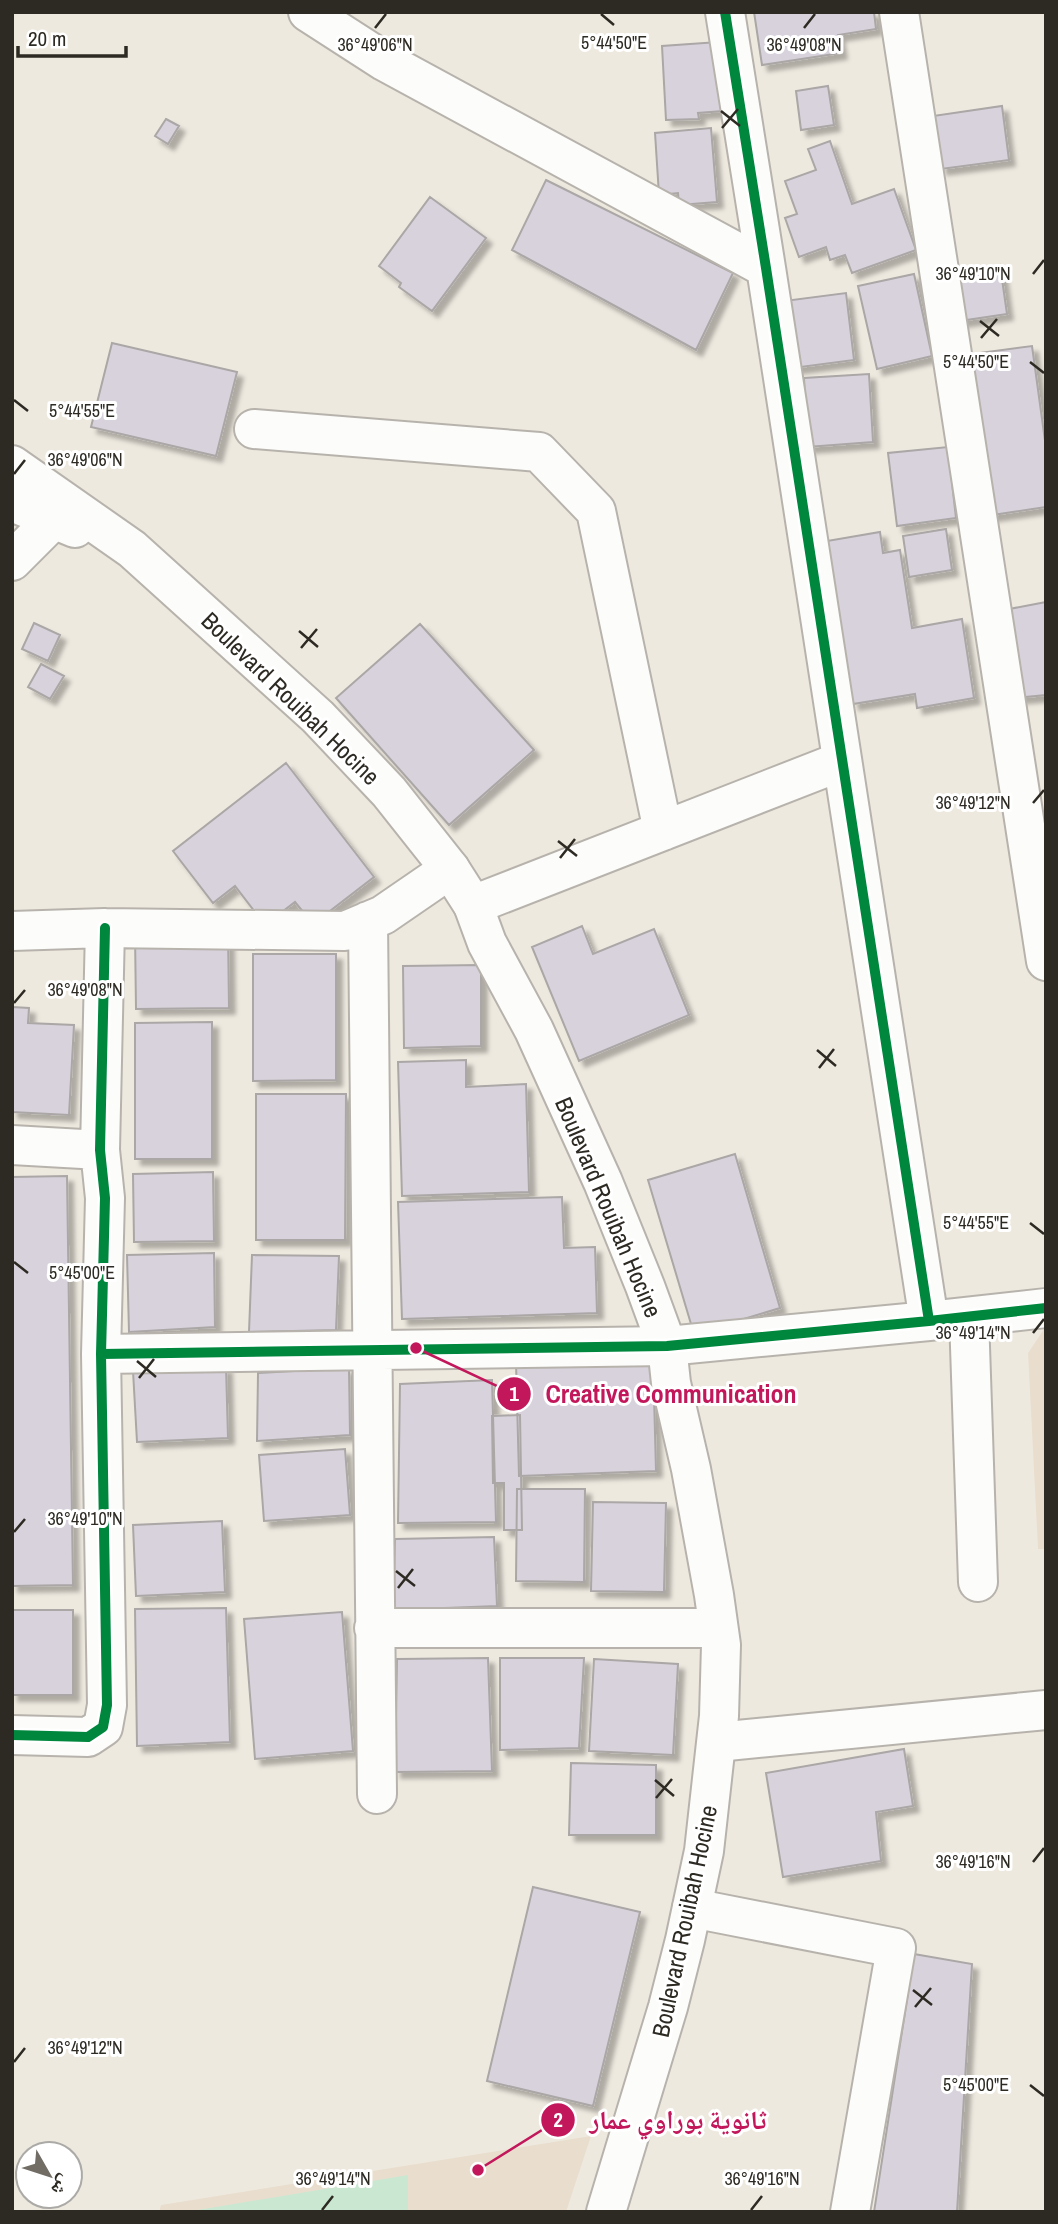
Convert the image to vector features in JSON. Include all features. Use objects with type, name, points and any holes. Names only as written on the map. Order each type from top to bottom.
[{"type":"street","points":[[308,12],[384,61],[766,268]]},
{"type":"street","points":[[725,12],[929,1321]]},
{"type":"street","points":[[899,12],[1030,766],[1046,961]]},
{"type":"street","points":[[254,429],[539,452],[596,511],[663,831]]},
{"type":"street","points":[[12,465],[132,549]]},
{"type":"street","points":[[12,502],[132,549]]},
{"type":"street","points":[[12,561],[53,520]]},
{"type":"street","name":"Boulevard Rouibah Hocine","points":[[132,549],[318,717],[389,792],[450,869],[473,905],[487,943],[534,1030],[603,1182],[667,1346],[671,1383],[691,1469],[719,1628],[721,1645],[717,1742],[704,1851],[692,1908],[668,2007],[606,2212]]},
{"type":"street","points":[[473,905],[842,761]]},
{"type":"street","points":[[12,931],[105,928],[345,931],[383,915],[450,869]]},
{"type":"street","points":[[368,921],[377,1794]]},
{"type":"street","points":[[12,1735],[88,1737],[103,1727],[107,1705],[101,1354],[105,1198],[100,1150],[105,928]]},
{"type":"street","points":[[12,1145],[100,1150]]},
{"type":"street","points":[[101,1354],[667,1346],[1046,1308]]},
{"type":"street","points":[[969,1317],[978,1582]]},
{"type":"street","points":[[374,1628],[719,1628]]},
{"type":"street","points":[[717,1742],[1046,1710]]},
{"type":"street","points":[[692,1908],[896,1948],[850,2212]]},
{"type":"shaded area","points":[[1046,1326],[1046,1549],[1038,1549],[1028,1353]]},
{"type":"shaded area","points":[[591,2136],[566,2212],[159,2212],[161,2205]]},
{"type":"green space","points":[[408,2175],[408,2212],[186,2212]]},
{"type":"building","points":[[754,12],[874,12],[876,29],[838,35],[841,53],[762,65]]},
{"type":"building","points":[[718,42],[723,111],[698,113],[699,119],[666,120],[662,46]]},
{"type":"building","points":[[828,86],[834,125],[801,130],[796,91]]},
{"type":"building","points":[[1002,106],[1009,160],[941,169],[933,116]]},
{"type":"building","points":[[166,119],[179,126],[168,144],[155,136]]},
{"type":"building","points":[[711,128],[717,202],[679,205],[678,193],[659,195],[655,133]]},
{"type":"building","points":[[830,141],[852,204],[894,189],[916,250],[852,273],[845,255],[830,260],[826,247],[799,257],[785,218],[797,214],[785,181],[816,170],[808,149]]},
{"type":"building","points":[[546,180],[733,273],[696,350],[512,250]]},
{"type":"building","points":[[430,197],[486,238],[432,311],[399,287],[401,283],[379,266]]},
{"type":"building","points":[[1000,265],[1007,314],[953,322],[946,273]]},
{"type":"building","points":[[914,274],[932,356],[877,369],[858,286]]},
{"type":"building","points":[[846,293],[854,360],[793,368],[784,301]]},
{"type":"building","points":[[112,343],[237,372],[216,456],[91,427]]},
{"type":"building","points":[[1032,346],[1046,448],[1046,507],[986,516],[964,355]]},
{"type":"building","points":[[869,374],[873,442],[807,447],[804,378]]},
{"type":"building","points":[[948,447],[956,518],[897,526],[888,453]]},
{"type":"building","points":[[946,529],[952,570],[909,577],[903,536]]},
{"type":"building","points":[[880,532],[883,553],[900,550],[912,628],[962,619],[974,698],[917,708],[915,694],[853,704],[827,541]]},
{"type":"building","points":[[1046,602],[1046,695],[1015,698],[1004,610]]},
{"type":"building","points":[[34,623],[60,635],[48,661],[22,649]]},
{"type":"building","points":[[420,624],[534,750],[449,825],[336,698]]},
{"type":"building","points":[[41,664],[64,676],[50,699],[28,687]]},
{"type":"building","points":[[286,763],[374,877],[313,924],[295,902],[265,925],[235,886],[213,903],[173,851]]},
{"type":"building","points":[[582,926],[593,954],[654,929],[689,1015],[579,1061],[532,947]]},
{"type":"building","points":[[228,933],[229,1008],[136,1009],[135,934]]},
{"type":"building","points":[[253,954],[336,954],[336,1080],[253,1081]]},
{"type":"building","points":[[481,965],[481,1046],[404,1048],[403,966]]},
{"type":"building","points":[[12,1007],[29,1008],[28,1023],[74,1025],[69,1115],[12,1112]]},
{"type":"building","points":[[212,1022],[212,1159],[135,1159],[135,1023]]},
{"type":"building","points":[[466,1060],[466,1087],[526,1084],[529,1192],[402,1196],[398,1062]]},
{"type":"building","points":[[256,1094],[346,1094],[345,1240],[256,1240]]},
{"type":"building","points":[[735,1154],[780,1308],[694,1334],[648,1180]]},
{"type":"building","points":[[213,1172],[214,1241],[134,1242],[133,1174]]},
{"type":"building","points":[[67,1176],[73,1585],[12,1586],[12,1177]]},
{"type":"building","points":[[562,1197],[564,1248],[595,1247],[597,1313],[402,1319],[398,1202]]},
{"type":"building","points":[[214,1253],[215,1327],[129,1332],[127,1255]]},
{"type":"building","points":[[252,1255],[339,1256],[336,1330],[249,1332]]},
{"type":"building","points":[[653,1358],[656,1471],[519,1476],[516,1363]]},
{"type":"building","points":[[226,1367],[228,1438],[137,1442],[133,1371]]},
{"type":"building","points":[[349,1368],[350,1435],[257,1441],[258,1373]]},
{"type":"building","points":[[492,1380],[496,1522],[398,1523],[400,1384]]},
{"type":"building","points":[[520,1415],[522,1530],[504,1530],[504,1483],[493,1483],[492,1416]]},
{"type":"building","points":[[345,1449],[350,1515],[264,1521],[259,1455]]},
{"type":"building","points":[[517,1489],[585,1489],[584,1582],[516,1581]]},
{"type":"building","points":[[593,1502],[666,1503],[664,1592],[591,1591]]},
{"type":"building","points":[[222,1521],[225,1592],[136,1596],[133,1525]]},
{"type":"building","points":[[494,1537],[497,1606],[393,1610],[395,1539]]},
{"type":"building","points":[[226,1608],[230,1742],[137,1746],[135,1609]]},
{"type":"building","points":[[12,1610],[73,1610],[73,1695],[12,1695]]},
{"type":"building","points":[[342,1612],[353,1751],[255,1759],[244,1619]]},
{"type":"building","points":[[488,1658],[492,1771],[395,1772],[397,1659]]},
{"type":"building","points":[[500,1658],[584,1658],[579,1748],[500,1750]]},
{"type":"building","points":[[594,1659],[678,1664],[673,1755],[589,1751]]},
{"type":"building","points":[[904,1749],[913,1806],[876,1812],[881,1861],[783,1877],[766,1773]]},
{"type":"building","points":[[571,1763],[656,1765],[656,1835],[569,1835]]},
{"type":"building","points":[[533,1887],[640,1912],[593,2106],[487,2081]]},
{"type":"building","points":[[914,1954],[972,1964],[957,2212],[874,2212]]},
{"type":"cycle path","points":[[725,12],[929,1321]]},
{"type":"cycle path","points":[[12,1735],[88,1737],[103,1727],[107,1705],[101,1354],[105,1198],[100,1150],[105,928]]},
{"type":"cycle path","points":[[101,1354],[667,1346],[1046,1308]]},
{"type":"place","name":"Creative Communication","points":[[416,1348]]},
{"type":"place","name":"ثانوية بوراوي عمار","points":[[478,2170]]}]
